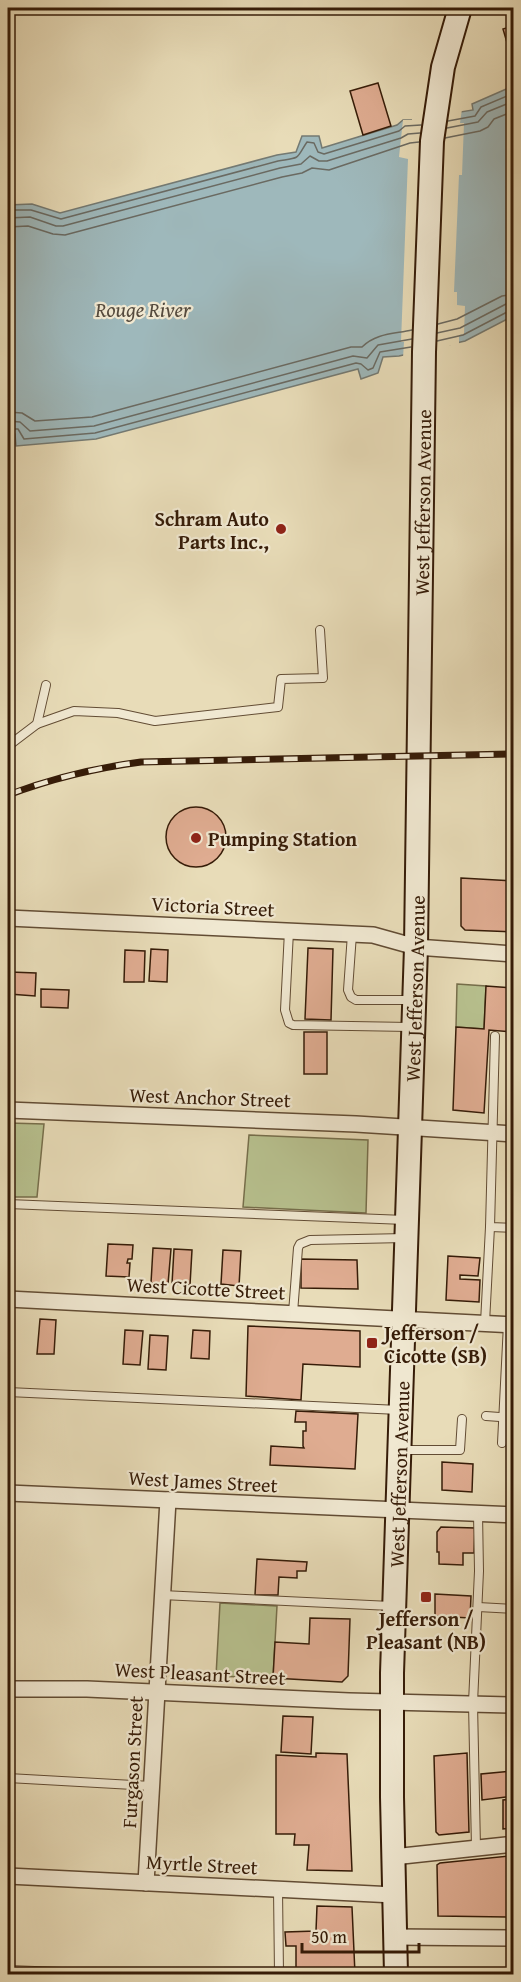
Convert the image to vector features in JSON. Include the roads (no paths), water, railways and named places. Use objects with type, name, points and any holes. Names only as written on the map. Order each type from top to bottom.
[{"type":"main road","name":"West Jefferson Avenue","points":[[396,1974],[393,1857],[393,1606],[416,947],[424,351],[432,146],[443,67],[460,8]]},
{"type":"street","name":"Victoria Street","points":[[8,918],[373,935],[416,947],[513,954]]},
{"type":"street","name":"West Anchor Street","points":[[8,1110],[356,1124],[513,1134]]},
{"type":"street","name":"West Cicotte Street","points":[[8,1299],[511,1324]]},
{"type":"street","name":"West James Street","points":[[8,1493],[513,1515]]},
{"type":"street","name":"Furgason Street","points":[[146,1882],[168,1500]]},
{"type":"street","name":"West Pleasant Street","points":[[8,1689],[513,1705]]},
{"type":"street","points":[[393,1857],[513,1844]]},
{"type":"street","name":"Myrtle Street","points":[[8,1876],[394,1895]]},
{"type":"street","points":[[395,1937],[513,1938]]},
{"type":"lane","points":[[8,746],[37,724],[74,711],[118,713],[155,721],[278,707],[281,679],[323,678],[320,630]]},
{"type":"lane","points":[[37,724],[46,685]]},
{"type":"lane","points":[[289,931],[285,1010],[289,1023],[293,1025],[413,1027]]},
{"type":"lane","points":[[352,934],[348,990],[351,997],[356,1000],[414,1000]]},
{"type":"lane","points":[[484,1323],[490,1227],[495,1036]]},
{"type":"lane","points":[[8,1204],[406,1229]]},
{"type":"lane","points":[[490,1227],[513,1228]]},
{"type":"lane","points":[[293,1313],[298,1248],[304,1242],[406,1229]]},
{"type":"lane","points":[[502,1443],[511,1324]]},
{"type":"lane","points":[[8,1392],[400,1410]]},
{"type":"lane","points":[[486,1416],[513,1418]]},
{"type":"lane","points":[[399,1450],[460,1450],[462,1419]]},
{"type":"lane","points":[[476,1848],[473,1703],[478,1607],[478,1513]]},
{"type":"lane","points":[[162,1595],[393,1606]]},
{"type":"lane","points":[[478,1607],[513,1610]]},
{"type":"lane","points":[[8,1778],[151,1786]]},
{"type":"lane","points":[[278,1889],[279,1974]]},
{"type":"lane","points":[[8,1970],[115,1974]]},
{"type":"water","name":"Rouge River","points":[[513,86],[513,316],[465,341],[399,356],[383,357],[378,373],[361,379],[358,369],[96,439],[16,446],[15,434],[8,435],[8,205],[32,204],[60,213],[277,155],[296,152],[302,136],[319,136],[322,148],[397,125],[403,120],[473,110],[472,104]]},
{"type":"railway","points":[[8,795],[73,775],[141,762],[514,754]]},
{"type":"place","name":"Schram Auto Parts Inc.,","points":[[281,529]]},
{"type":"place","name":"Pumping Station","points":[[196,838]]},
{"type":"place","name":"Jefferson / Cicotte (SB)","points":[[372,1343]]},
{"type":"place","name":"Jefferson / Pleasant (NB)","points":[[426,1597]]}]
